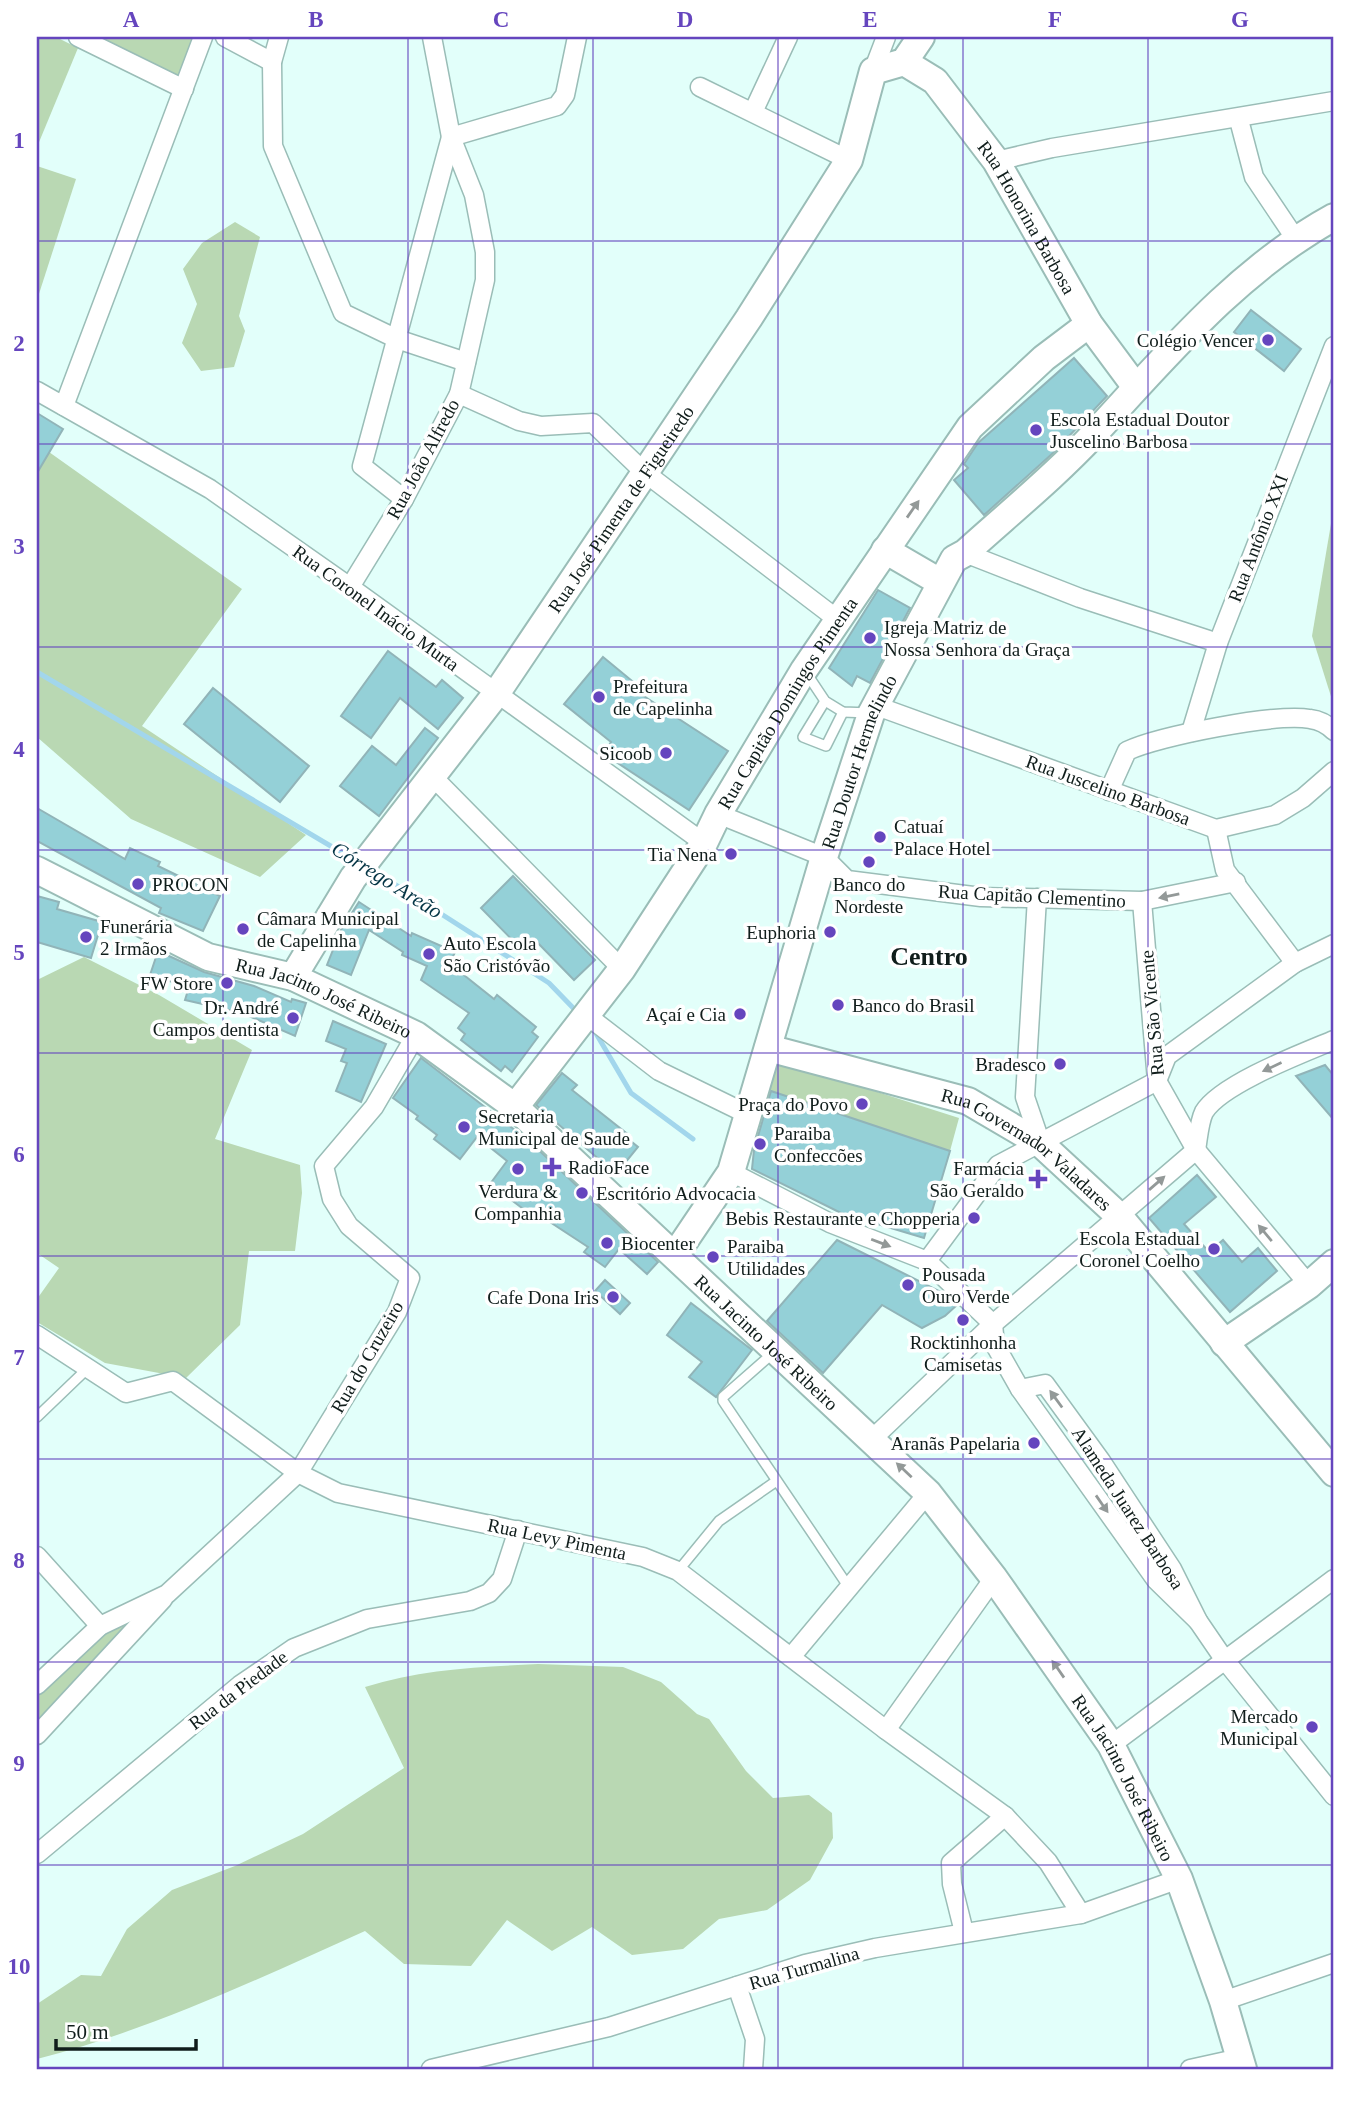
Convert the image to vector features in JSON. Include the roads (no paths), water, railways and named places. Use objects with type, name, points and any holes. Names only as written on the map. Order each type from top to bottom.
[{"type":"street","points":[[78,37],[184,89]]},
{"type":"street","points":[[64,406],[203,37]]},
{"type":"street","points":[[225,37],[272,62]]},
{"type":"street","points":[[279,37],[272,62],[273,146],[343,313],[397,339],[466,362]]},
{"type":"street","name":"Rua João Alfredo","points":[[350,587],[404,499],[459,394],[485,280],[485,252],[474,195],[451,137],[432,37]]},
{"type":"street","points":[[404,499],[362,466],[382,383],[397,339],[451,137],[557,106],[565,95],[577,37]]},
{"type":"street","points":[[752,111],[788,37]]},
{"type":"street","points":[[873,71],[886,37]]},
{"type":"street","points":[[873,71],[904,62],[921,37]]},
{"type":"street","name":"Rua Honorina Barbosa","points":[[904,62],[935,81],[996,161],[1089,324],[1135,386]]},
{"type":"street","name":"Rua José Pimenta de Figueiredo","points":[[293,977],[360,868],[434,778],[496,695],[749,318],[849,160],[873,71]]},
{"type":"street","points":[[700,87],[849,160]]},
{"type":"street","points":[[996,161],[1052,148],[1239,120],[1334,101]]},
{"type":"street","points":[[1239,120],[1254,177],[1295,238]]},
{"type":"street","name":"Rua Doutor Hermelindo","points":[[675,1255],[731,1172],[824,857],[872,709],[954,559],[1093,435],[1135,386],[1260,265],[1295,238],[1334,217]]},
{"type":"street","name":"Rua Capitão Domingos Pimenta","points":[[515,1107],[622,969],[704,843],[718,814],[804,670],[982,414],[1044,358],[1089,324]]},
{"type":"street","name":"Rua Antônio XXI","points":[[1191,732],[1217,643],[1334,346]]},
{"type":"street","name":"Rua Coronel Inácio Murta","points":[[37,391],[210,489],[704,843]]},
{"type":"street","points":[[459,394],[519,421],[541,426],[593,423],[644,472],[838,619]]},
{"type":"street","points":[[885,550],[940,582]]},
{"type":"street","points":[[965,552],[1080,598],[1217,643]]},
{"type":"street","name":"Rua Juscelino Barbosa","points":[[872,709],[1216,829],[1275,815],[1303,798],[1334,771]]},
{"type":"street","points":[[1109,790],[1127,751],[1191,732],[1284,719],[1310,719],[1334,731]]},
{"type":"street","points":[[434,778],[622,969]]},
{"type":"street","name":"Rua Capitão Clementino","points":[[718,814],[824,857],[847,880],[981,897],[1142,901],[1236,882]]},
{"type":"street","points":[[1216,829],[1225,870],[1295,963]]},
{"type":"street","name":"Rua Jacinto José Ribeiro","points":[[37,870],[208,957],[293,977],[416,1035],[515,1107],[928,1493],[994,1578],[1111,1745],[1179,1879],[1223,2001],[1242,2064]]},
{"type":"street","points":[[1037,898],[1025,1097],[1041,1144]]},
{"type":"street","name":"Rua São Vicente","points":[[1142,901],[1157,1081],[1196,1150],[1309,1285]]},
{"type":"street","points":[[927,1261],[998,1165],[1157,1081],[1167,1056],[1295,963],[1334,944]]},
{"type":"street","points":[[582,1019],[659,1071],[747,1114]]},
{"type":"street","name":"Rua do Cruzeiro","points":[[37,1735],[167,1594],[298,1473],[397,1312],[410,1278],[349,1226],[332,1199],[324,1166],[374,1107],[416,1035]]},
{"type":"street","points":[[870,1441],[993,1324],[1196,1150],[1204,1114],[1213,1102],[1266,1069],[1334,1040]]},
{"type":"street","name":"Rua Governador Valadares","points":[[768,1048],[968,1101],[1041,1144],[1119,1216],[1334,1473]]},
{"type":"street","points":[[731,1172],[830,1223],[927,1261],[993,1324]]},
{"type":"street","points":[[1224,1343],[1309,1285],[1334,1263]]},
{"type":"street","name":"Alameda Juarez Barbosa","points":[[993,1324],[995,1345],[1020,1389],[1156,1580],[1198,1621]]},
{"type":"street","points":[[37,1335],[88,1368]]},
{"type":"street","name":"Rua Levy Pimenta","points":[[88,1368],[126,1393],[173,1381],[298,1473],[338,1493],[643,1557],[678,1571],[886,1730],[1005,1816],[1048,1861],[1081,1914]]},
{"type":"street","name":"Alameda Juarez Barbosa","points":[[1020,1389],[1045,1384],[1101,1461],[1172,1569],[1198,1621]]},
{"type":"street","points":[[1081,1475],[1101,1461]]},
{"type":"street","points":[[791,1657],[928,1493]]},
{"type":"street","name":"Rua da Piedade","points":[[37,1854],[240,1685],[294,1648],[367,1619],[470,1601],[489,1593],[502,1579],[518,1530]]},
{"type":"street","points":[[37,1556],[100,1626]]},
{"type":"street","points":[[886,1730],[994,1578]]},
{"type":"street","points":[[1111,1745],[1334,1579]]},
{"type":"street","name":"Rua do Cruzeiro","points":[[37,1685],[100,1626],[167,1594]]},
{"type":"street","points":[[1198,1621],[1224,1659],[1334,1796]]},
{"type":"street","points":[[964,1932],[951,1884],[951,1863],[1005,1816]]},
{"type":"street","name":"Rua Turmalina","points":[[430,2069],[609,2027],[805,1965],[863,1951],[1081,1914],[1179,1879]]},
{"type":"street","points":[[1223,2001],[1334,1963]]},
{"type":"street","points":[[737,1986],[755,2039],[753,2069]]},
{"type":"street","points":[[1190,2069],[1242,2064]]},
{"type":"lane","points":[[804,670],[825,701],[844,712],[872,709]]},
{"type":"lane","points":[[825,701],[803,737],[826,746],[844,712]]},
{"type":"lane","points":[[777,1349],[723,1396],[723,1401],[775,1482],[850,1589]]},
{"type":"lane","points":[[37,1417],[88,1368]]},
{"type":"lane","points":[[678,1571],[719,1521],[775,1482]]},
{"type":"waterway","name":"Córrego Areão","points":[[37,672],[356,861]]},
{"type":"waterway","name":"Córrego Areão","points":[[371,869],[549,983],[578,1013]]},
{"type":"waterway","name":"Córrego Areão","points":[[594,1030],[631,1093],[693,1139]]},
{"type":"place","name":"Colégio Vencer","points":[[1268,340]]},
{"type":"place","name":"Escola Estadual Doutor Juscelino Barbosa","points":[[1036,430]]},
{"type":"place","name":"Igreja Matriz de Nossa Senhora da Graça","points":[[870,638]]},
{"type":"place","name":"Prefeitura de Capelinha","points":[[599,697]]},
{"type":"place","name":"Sicoob","points":[[666,753]]},
{"type":"place","name":"Catuaí Palace Hotel","points":[[880,837]]},
{"type":"place","name":"Tia Nena","points":[[731,854]]},
{"type":"place","name":"Banco do Nordeste","points":[[869,862]]},
{"type":"place","name":"PROCON","points":[[138,884]]},
{"type":"place","name":"Câmara Municipal de Capelinha","points":[[243,929]]},
{"type":"place","name":"Euphoria","points":[[830,932]]},
{"type":"place","name":"Funerária 2 Irmãos","points":[[86,937]]},
{"type":"place","name":"Auto Escola São Cristóvão","points":[[429,954]]},
{"type":"place","name":"FW Store","points":[[227,983]]},
{"type":"place","name":"Banco do Brasil","points":[[838,1005]]},
{"type":"place","name":"Açaí e Cia","points":[[740,1014]]},
{"type":"place","name":"Dr. André Campos dentista","points":[[293,1018]]},
{"type":"place","name":"Bradesco","points":[[1060,1064]]},
{"type":"place","name":"Praça do Povo","points":[[862,1104]]},
{"type":"place","name":"Secretaria Municipal de Saude","points":[[464,1127]]},
{"type":"place","name":"Paraiba Confeccões","points":[[760,1144]]},
{"type":"place","name":"RadioFace","points":[[552,1167]]},
{"type":"place","name":"Verdura & Companhia","points":[[518,1169]]},
{"type":"place","name":"Farmácia São Geraldo","points":[[1038,1179]]},
{"type":"place","name":"Escritório Advocacia","points":[[582,1193]]},
{"type":"place","name":"Bebis Restaurante e Chopperia","points":[[974,1218]]},
{"type":"place","name":"Biocenter","points":[[607,1243]]},
{"type":"place","name":"Escola Estadual Coronel Coelho","points":[[1214,1249]]},
{"type":"place","name":"Paraiba Utilidades","points":[[713,1257]]},
{"type":"place","name":"Pousada Ouro Verde","points":[[908,1285]]},
{"type":"place","name":"Cafe Dona Iris","points":[[613,1297]]},
{"type":"place","name":"Rocktinhonha Camisetas","points":[[963,1320]]},
{"type":"place","name":"Aranãs Papelaria","points":[[1034,1443]]},
{"type":"place","name":"Mercado Municipal","points":[[1312,1727]]},
{"type":"district","name":"Centro","points":[[929,956]]}]
